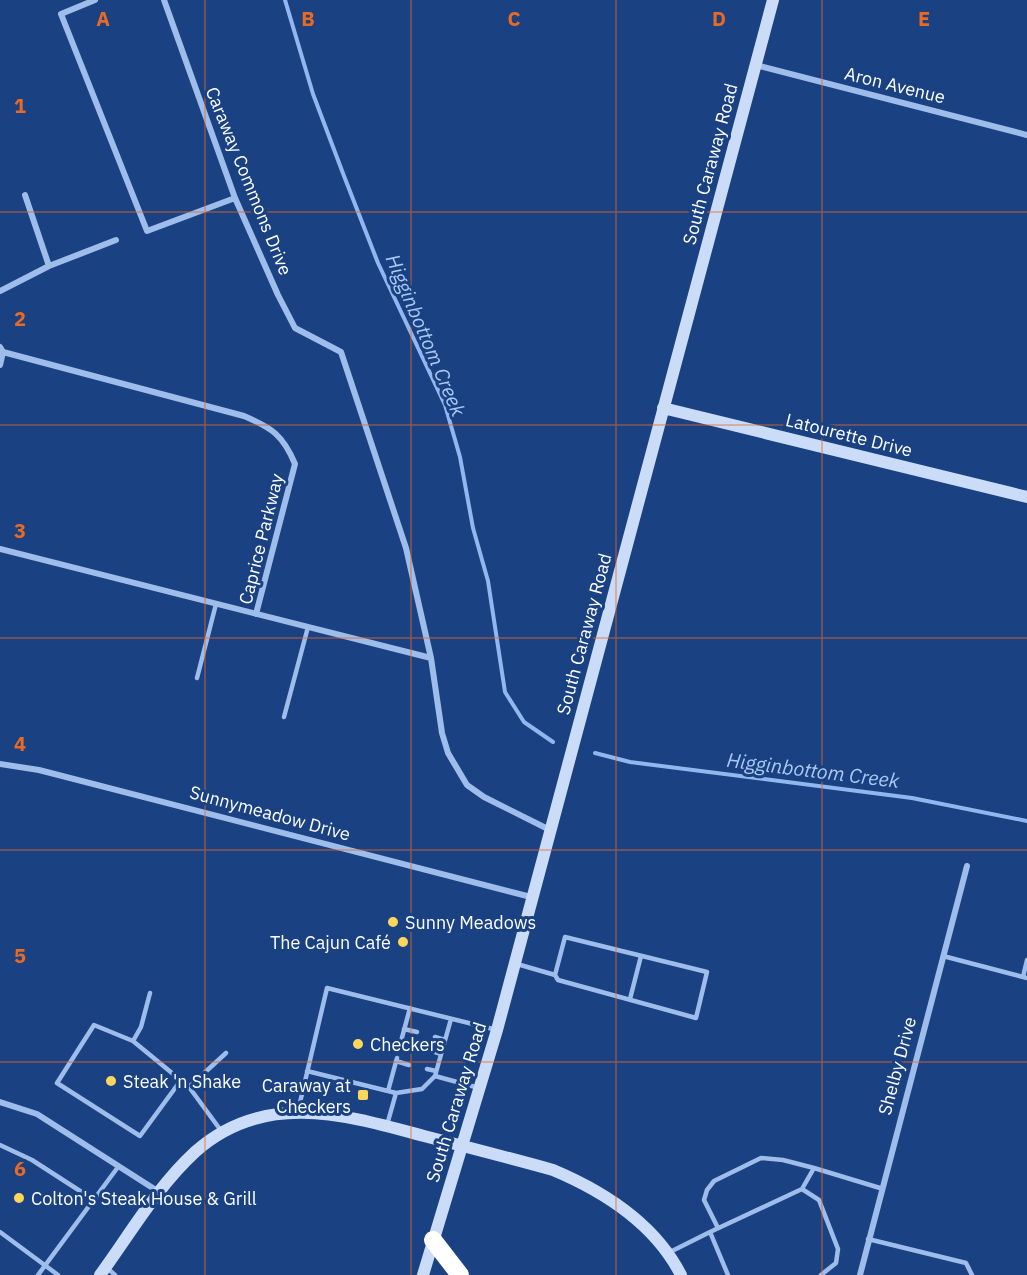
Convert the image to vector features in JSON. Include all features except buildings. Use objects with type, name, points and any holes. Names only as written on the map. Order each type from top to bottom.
[{"type":"highway","points":[[433,1240],[460,1275]]},
{"type":"street","points":[[95,0],[61,14],[147,231],[235,198]]},
{"type":"street","name":"Caraway Commons Drive","points":[[164,0],[235,198],[295,327],[341,352],[406,548],[431,658]]},
{"type":"street","name":"South Caraway Road","points":[[423,1275],[497,1030],[773,0]]},
{"type":"street","name":"Aron Avenue","points":[[755,65],[1027,135]]},
{"type":"street","points":[[25,195],[49,266]]},
{"type":"street","points":[[0,291],[49,266],[116,240]]},
{"type":"street","points":[[0,365],[2,350]]},
{"type":"street","name":"Caprice Parkway","points":[[2,350],[244,416],[271,428],[287,446],[295,464],[256,614],[431,658]]},
{"type":"street","name":"Latourette Drive","points":[[663,408],[1027,497]]},
{"type":"street","points":[[0,549],[256,614]]},
{"type":"street","points":[[431,658],[442,733],[448,753],[461,778],[484,797],[550,830]]},
{"type":"street","name":"Sunnymeadow Drive","points":[[0,764],[39,770],[531,897]]},
{"type":"street","name":"Shelby Drive","points":[[860,1275],[880,1188],[967,866]]},
{"type":"street","points":[[0,1102],[37,1114],[159,1192]]},
{"type":"street","points":[[107,1272],[159,1192],[195,1152],[222,1132],[268,1115],[298,1111],[347,1115],[553,1170],[582,1182],[630,1213],[668,1254],[681,1275]]},
{"type":"lane","points":[[197,678],[216,604]]},
{"type":"lane","points":[[284,717],[308,627]]},
{"type":"lane","points":[[515,963],[555,975],[558,980],[696,1018],[707,972],[565,937],[555,975]]},
{"type":"lane","points":[[630,999],[641,956]]},
{"type":"lane","points":[[944,956],[1025,978],[1027,960]]},
{"type":"lane","points":[[298,1111],[327,988],[497,1030]]},
{"type":"lane","points":[[133,1041],[141,1027],[150,993]]},
{"type":"lane","points":[[410,1008],[400,1044],[413,1046]]},
{"type":"lane","points":[[308,1071],[396,1093],[422,1089],[435,1073],[451,1019]]},
{"type":"lane","points":[[181,1080],[140,1136],[57,1083],[94,1025],[133,1041],[181,1080],[189,1087],[222,1132]]},
{"type":"lane","points":[[404,1029],[417,1032]]},
{"type":"lane","points":[[435,1037],[445,1040]]},
{"type":"lane","points":[[432,1051],[441,1054]]},
{"type":"lane","points":[[189,1087],[226,1053]]},
{"type":"lane","points":[[388,1091],[396,1060],[409,1065]]},
{"type":"lane","points":[[427,1069],[480,1088]]},
{"type":"lane","points":[[387,1126],[396,1093]]},
{"type":"lane","points":[[0,1145],[32,1160],[94,1200]]},
{"type":"lane","points":[[718,1228],[704,1200],[707,1190],[714,1181],[761,1158],[783,1160],[880,1188]]},
{"type":"lane","points":[[38,1275],[118,1167]]},
{"type":"lane","points":[[668,1254],[802,1189],[814,1168]]},
{"type":"lane","points":[[802,1189],[819,1200],[838,1249],[836,1263],[821,1275]]},
{"type":"lane","points":[[0,1232],[58,1275]]},
{"type":"lane","points":[[710,1232],[728,1275]]},
{"type":"lane","points":[[868,1239],[966,1263],[971,1272]]},
{"type":"waterway","name":"Higginbottom Creek","points":[[285,0],[313,94],[378,263],[445,405],[460,457],[473,528],[488,581],[505,692],[524,722],[553,742]]},
{"type":"waterway","name":"Higginbottom Creek","points":[[595,753],[630,762],[912,798],[1027,821]]},
{"type":"place","name":"Sunny Meadows","points":[[393,922]]},
{"type":"place","name":"The Cajun Café","points":[[403,942]]},
{"type":"place","name":"Checkers","points":[[358,1044]]},
{"type":"place","name":"Steak 'n Shake","points":[[111,1081]]},
{"type":"place","name":"Caraway at Checkers","points":[[363,1095]]},
{"type":"place","name":"Colton's Steak House & Grill","points":[[19,1198]]}]
